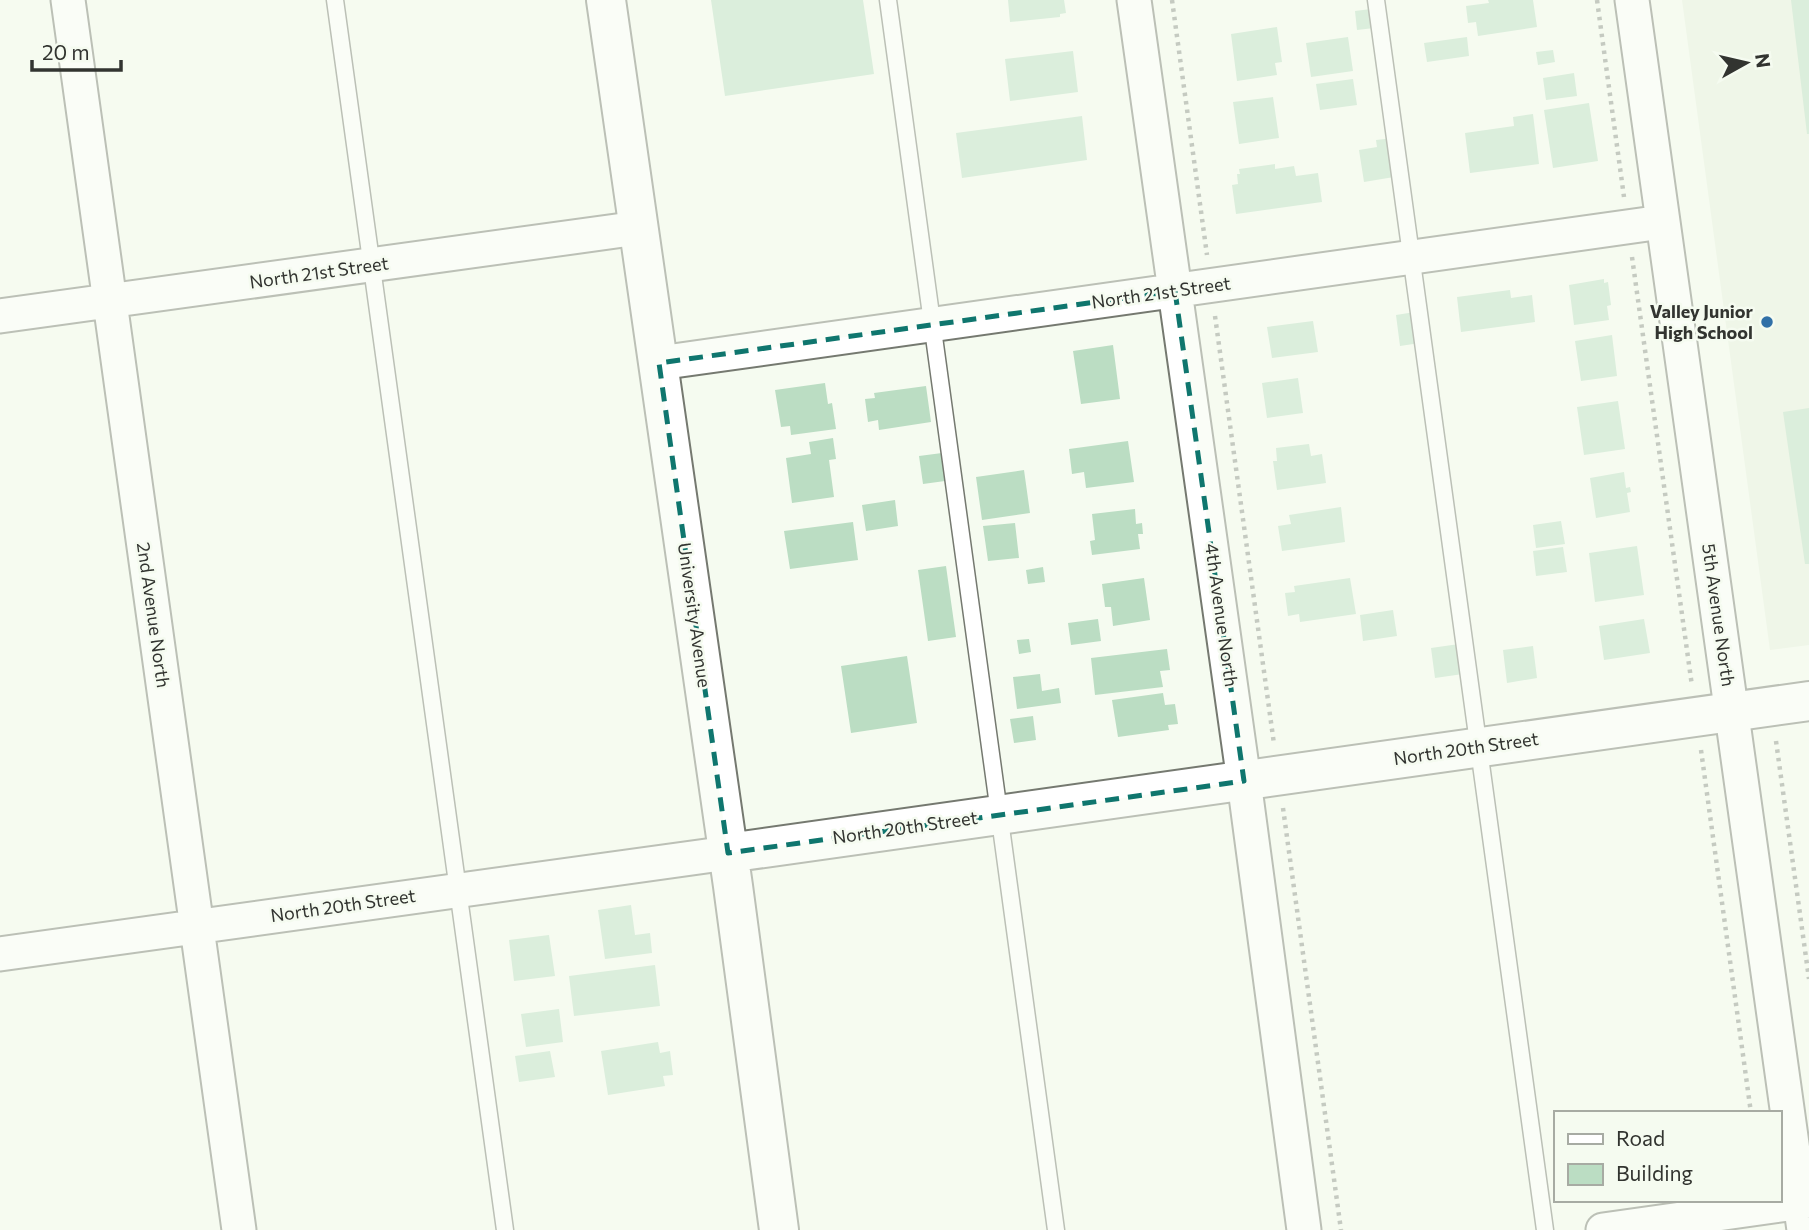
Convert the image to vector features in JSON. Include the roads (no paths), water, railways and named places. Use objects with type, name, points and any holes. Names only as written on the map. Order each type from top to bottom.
[{"type":"street","name":"2nd Avenue North","points":[[68,0],[239,1230]]},
{"type":"street","name":"University Avenue","points":[[606,0],[779,1230]]},
{"type":"street","name":"4th Avenue North","points":[[1134,0],[1175,291],[1262,778],[1304,1230]]},
{"type":"street","name":"5th Avenue North","points":[[1632,0],[1662,222],[1714,714],[1804,1211]]},
{"type":"street","name":"North 21st Street","points":[[659,363],[1662,222]]},
{"type":"street","name":"North 21st Street","points":[[0,316],[639,228]]},
{"type":"street","name":"North 20th Street","points":[[0,954],[1809,701]]},
{"type":"street","points":[[1603,1230],[1804,1211]]},
{"type":"lane","points":[[335,0],[505,1230]]},
{"type":"lane","points":[[888,0],[1056,1230]]},
{"type":"lane","points":[[1376,0],[1545,1230]]},
{"type":"place","name":"Valley Junior High School","points":[[1767,322]]}]
